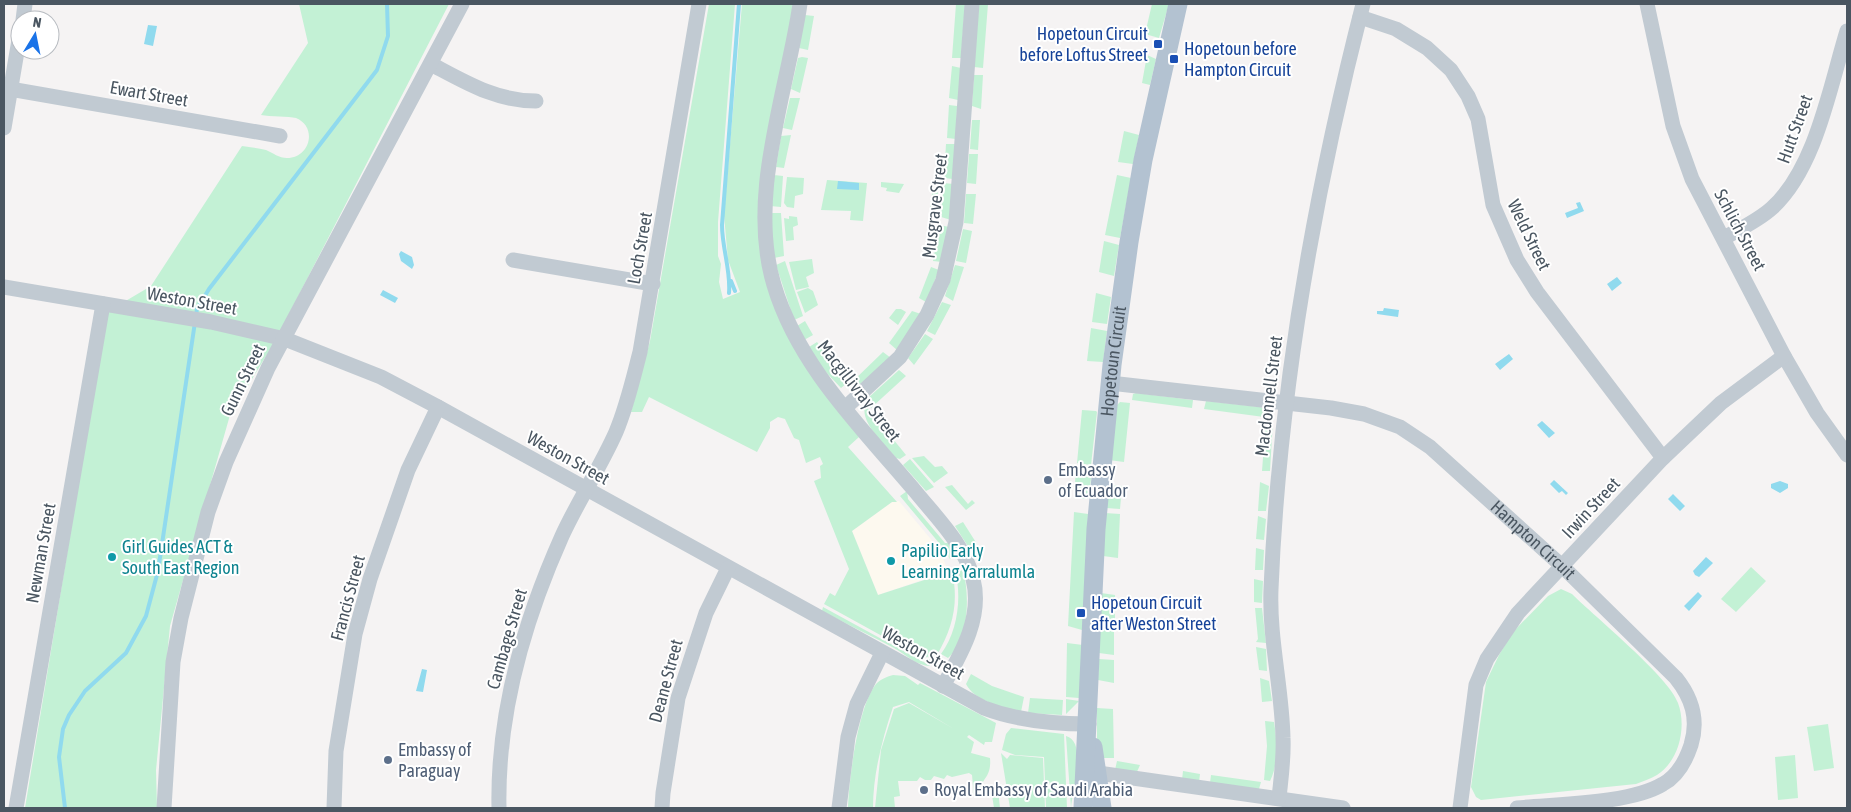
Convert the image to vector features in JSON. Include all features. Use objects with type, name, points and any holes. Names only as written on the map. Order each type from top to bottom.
[{"type":"main road","name":"Hopetoun Circuit","points":[[1084,808],[1091,773],[1089,724],[1095,548],[1110,382],[1139,184],[1178,4]]},
{"type":"main road","name":"Hopetoun Circuit","points":[[1091,773],[1102,808]]},
{"type":"street","name":"Gunn Street","points":[[164,808],[173,662],[181,618],[208,512],[226,462],[268,368],[462,4]]},
{"type":"street","name":"Loch Street","points":[[586,489],[615,432],[630,393],[653,284],[699,4]]},
{"type":"street","name":"Macgillivray Street","points":[[800,4],[768,170],[765,209],[766,239],[773,283],[790,327],[812,364],[845,408],[959,546],[973,578],[975,606],[968,638],[943,686]]},
{"type":"street","name":"Musgrave Street","points":[[845,408],[900,357],[927,315],[943,280],[956,222],[972,4]]},
{"type":"street","name":"Schlich Street","points":[[1647,4],[1673,126],[1692,179],[1784,356],[1817,413],[1847,455]]},
{"type":"street","name":"Macdonnell Street","points":[[1279,798],[1283,736],[1273,642],[1271,592],[1286,402],[1313,224],[1362,11]]},
{"type":"street","name":"Weld Street","points":[[1362,11],[1427,48],[1451,70],[1468,96],[1478,119],[1493,205],[1517,260],[1537,292],[1663,458]]},
{"type":"street","name":"Hutt Street","points":[[1724,238],[1772,209],[1803,169],[1847,30]]},
{"type":"street","points":[[4,128],[15,60]]},
{"type":"street","points":[[430,64],[497,97],[536,101]]},
{"type":"street","name":"Ewart Street","points":[[10,89],[280,136]]},
{"type":"street","points":[[513,260],[653,284]]},
{"type":"street","name":"Weston Street","points":[[4,287],[211,322],[285,339],[381,377],[984,708],[1007,717],[1057,724],[1089,724]]},
{"type":"street","name":"Newman Street","points":[[16,808],[103,304]]},
{"type":"street","name":"Irwin Street","points":[[1460,808],[1476,685],[1487,659],[1518,613],[1663,458],[1722,402],[1784,356]]},
{"type":"street","name":"Hampton Circuit","points":[[1110,382],[1286,402],[1364,414],[1400,427],[1430,447],[1562,566],[1676,678],[1687,692],[1693,707],[1695,726],[1692,740],[1686,760],[1663,784],[1624,797],[1517,808]]},
{"type":"street","name":"Francis Street","points":[[334,808],[336,751],[355,634],[370,579],[408,470],[438,407]]},
{"type":"street","name":"Cambage Street","points":[[499,808],[499,788],[509,700],[531,614],[547,571],[586,489]]},
{"type":"street","name":"Deane Street","points":[[662,808],[678,698],[706,613],[728,568]]},
{"type":"street","points":[[840,808],[848,737],[857,704],[882,652]]},
{"type":"street","points":[[1091,773],[1342,808]]},
{"type":"shaded area","points":[[899,501],[940,550],[948,571],[878,595],[852,531],[892,502]]},
{"type":"green space","points":[[299,4],[449,4],[274,343],[230,415],[170,626],[156,770],[157,808],[25,808],[107,312],[151,286],[242,146],[266,150],[284,158],[295,157],[306,148],[309,135],[303,122],[293,117],[261,115],[308,43]]},
{"type":"green space","points":[[709,4],[735,4],[718,222],[718,256],[721,264],[719,282],[723,299],[740,292],[728,260],[724,215],[742,4],[793,4],[786,48],[766,276],[859,437],[848,447],[897,502],[892,502],[852,531],[878,595],[952,571],[955,604],[951,625],[937,655],[922,658],[824,604],[830,593],[835,596],[849,569],[814,481],[821,478],[820,466],[823,464],[820,457],[806,463],[799,440],[794,438],[785,419],[778,417],[770,422],[770,428],[757,452],[649,397],[642,412],[631,412],[650,341]]},
{"type":"green space","points":[[956,4],[965,4],[961,58],[952,58]]},
{"type":"green space","points":[[979,4],[988,4],[983,68],[974,67]]},
{"type":"green space","points":[[1152,4],[1169,4],[1159,38],[1145,34]]},
{"type":"green space","points":[[805,15],[814,16],[808,50],[799,48]]},
{"type":"green space","points":[[1147,55],[1156,59],[1150,85],[1142,83]]},
{"type":"green space","points":[[798,58],[808,58],[800,93],[791,89]]},
{"type":"green space","points":[[952,66],[961,68],[958,100],[949,98]]},
{"type":"green space","points":[[974,75],[983,75],[981,109],[972,106]]},
{"type":"green space","points":[[790,98],[800,98],[792,130],[783,128]]},
{"type":"green space","points":[[949,105],[957,106],[956,139],[947,138]]},
{"type":"green space","points":[[972,120],[980,120],[978,150],[970,149]]},
{"type":"green space","points":[[1124,131],[1139,135],[1133,164],[1118,162]]},
{"type":"green space","points":[[791,135],[784,168],[776,167],[781,136]]},
{"type":"green space","points":[[946,144],[955,144],[953,179],[944,178]]},
{"type":"green space","points":[[969,154],[978,154],[976,184],[967,183]]},
{"type":"green space","points":[[774,175],[783,176],[781,207],[770,206]]},
{"type":"green space","points":[[1117,175],[1131,178],[1120,238],[1105,235]]},
{"type":"green space","points":[[787,177],[804,178],[803,194],[795,196],[794,208],[787,207],[784,203]]},
{"type":"green space","points":[[827,180],[867,183],[863,221],[850,220],[851,211],[821,210]]},
{"type":"green space","points":[[881,182],[904,184],[899,193],[886,191],[887,188],[881,187]]},
{"type":"green space","points":[[943,183],[954,184],[951,220],[941,217]]},
{"type":"green space","points":[[933,186],[938,189],[937,216],[930,209]]},
{"type":"green space","points":[[966,194],[976,194],[973,224],[964,223]]},
{"type":"green space","points":[[770,213],[781,213],[784,256],[774,258]]},
{"type":"green space","points":[[789,216],[797,217],[798,225],[793,227],[794,240],[786,241],[784,218],[789,219]]},
{"type":"green space","points":[[940,225],[949,227],[942,262],[933,261]]},
{"type":"green space","points":[[963,229],[972,231],[966,263],[956,261]]},
{"type":"green space","points":[[1104,241],[1119,245],[1114,276],[1099,272]]},
{"type":"green space","points":[[812,259],[814,273],[806,277],[809,287],[796,290],[789,262]]},
{"type":"green space","points":[[785,261],[803,316],[794,320],[776,265]]},
{"type":"green space","points":[[955,265],[964,267],[953,301],[945,296]]},
{"type":"green space","points":[[931,267],[939,270],[926,302],[919,298]]},
{"type":"green space","points":[[808,288],[813,291],[818,305],[805,313],[797,292]]},
{"type":"green space","points":[[1096,293],[1111,297],[1107,324],[1092,322]]},
{"type":"green space","points":[[942,302],[951,305],[935,335],[927,331]]},
{"type":"green space","points":[[896,309],[906,312],[898,325],[889,318]]},
{"type":"green space","points":[[912,311],[921,314],[897,350],[889,343]]},
{"type":"green space","points":[[805,321],[813,335],[804,340],[797,326]]},
{"type":"green space","points":[[1091,328],[1107,331],[1103,362],[1087,361]]},
{"type":"green space","points":[[925,334],[933,339],[914,365],[908,358]]},
{"type":"green space","points":[[817,342],[847,383],[841,388],[822,368],[809,347]]},
{"type":"green space","points":[[883,352],[891,358],[854,389],[850,384]]},
{"type":"green space","points":[[899,370],[906,376],[871,408],[867,403],[868,398]]},
{"type":"green space","points":[[1133,394],[1193,400],[1192,408],[1132,400]]},
{"type":"green space","points":[[1206,401],[1260,407],[1264,409],[1264,417],[1204,409]]},
{"type":"green space","points":[[1120,402],[1130,403],[1124,462],[1109,460],[1115,407]]},
{"type":"green space","points":[[865,405],[906,455],[900,459],[896,458],[874,433],[866,419]]},
{"type":"green space","points":[[1082,410],[1097,412],[1091,465],[1077,463]]},
{"type":"green space","points":[[1266,418],[1273,420],[1270,471],[1262,471]]},
{"type":"green space","points":[[924,456],[935,467],[942,466],[948,473],[934,483],[912,458]]},
{"type":"green space","points":[[910,459],[934,487],[926,491],[903,465]]},
{"type":"green space","points":[[1076,468],[1092,472],[1088,499],[1074,499]]},
{"type":"green space","points":[[1260,482],[1269,486],[1266,511],[1258,511]]},
{"type":"green space","points":[[952,485],[968,504],[972,500],[975,503],[966,510],[945,487]]},
{"type":"green space","points":[[1108,485],[1122,486],[1120,509],[1106,508],[1106,497],[1114,498],[1114,488],[1111,487],[1111,490],[1106,490]]},
{"type":"green space","points":[[907,491],[908,499],[945,543],[949,543],[955,552],[953,558],[950,559],[944,549],[900,496]]},
{"type":"green space","points":[[1074,512],[1088,514],[1084,608],[1081,608],[1080,616],[1084,616],[1082,630],[1068,626]]},
{"type":"green space","points":[[1105,513],[1120,514],[1118,558],[1103,556]]},
{"type":"green space","points":[[1258,516],[1266,519],[1264,540],[1256,539]]},
{"type":"green space","points":[[963,522],[977,544],[969,548],[955,526]]},
{"type":"green space","points":[[1256,548],[1264,550],[1263,570],[1255,570]]},
{"type":"green space","points":[[1751,567],[1766,581],[1736,612],[1721,599]]},
{"type":"green space","points":[[955,570],[963,571],[967,592],[966,617],[960,641],[955,651],[948,658],[941,654],[947,645],[955,624],[958,591]]},
{"type":"green space","points":[[1254,579],[1263,581],[1262,603],[1254,602]]},
{"type":"green space","points":[[1561,589],[1572,594],[1630,647],[1661,678],[1672,692],[1681,712],[1682,722],[1676,752],[1665,769],[1657,775],[1636,784],[1481,800],[1476,797],[1471,787],[1486,682],[1512,633],[1548,596]]},
{"type":"green space","points":[[1101,593],[1115,595],[1115,622],[1100,620]]},
{"type":"green space","points":[[823,607],[931,666],[916,662],[894,648],[822,611]]},
{"type":"green space","points":[[1255,608],[1262,608],[1266,643],[1256,642],[1258,639]]},
{"type":"green space","points":[[1099,629],[1114,631],[1114,655],[1099,653]]},
{"type":"green space","points":[[1067,643],[1083,645],[1079,698],[1066,697]]},
{"type":"green space","points":[[1256,647],[1266,649],[1267,671],[1259,670]]},
{"type":"green space","points":[[939,657],[945,660],[935,665],[925,660]]},
{"type":"green space","points":[[1099,659],[1114,660],[1114,683],[1098,680]]},
{"type":"green space","points":[[971,674],[992,686],[1024,697],[1021,712],[998,706],[976,695],[966,684]]},
{"type":"green space","points":[[893,675],[905,676],[918,685],[920,683],[996,723],[992,742],[985,742],[984,745],[969,735],[967,737],[974,742],[971,753],[990,758],[989,771],[981,786],[979,796],[974,797],[972,775],[969,773],[952,777],[947,775],[944,779],[934,776],[931,780],[925,780],[920,777],[917,781],[898,781],[900,796],[894,797],[895,808],[875,808],[881,750],[894,709],[909,703],[954,729],[909,702],[893,707],[879,757],[873,795],[873,808],[848,808],[850,779],[859,725],[864,709],[876,684],[884,678]]},
{"type":"green space","points":[[1260,678],[1269,681],[1272,701],[1262,702]]},
{"type":"green space","points":[[1030,698],[1063,700],[1062,715],[1028,713]]},
{"type":"green space","points":[[1066,699],[1079,701],[1066,714]]},
{"type":"green space","points":[[1097,708],[1113,709],[1114,758],[1102,758],[1097,745]]},
{"type":"green space","points":[[1265,721],[1274,722],[1276,737],[1275,767],[1270,781],[1264,780],[1267,746]]},
{"type":"green space","points":[[1828,724],[1834,768],[1814,771],[1807,727]]},
{"type":"green space","points":[[1011,728],[1064,734],[1067,808],[1046,808],[1044,757],[1015,755],[1002,750],[1006,734]]},
{"type":"green space","points":[[1066,736],[1073,740],[1078,757],[1071,808]]},
{"type":"green space","points":[[1001,753],[1007,759],[1010,755],[1043,758],[1045,808],[1010,808]]},
{"type":"green space","points":[[1795,755],[1798,798],[1778,800],[1775,757]]},
{"type":"green space","points":[[1117,761],[1140,765],[1136,774],[1115,770]]},
{"type":"green space","points":[[1183,771],[1200,774],[1199,782],[1182,780]]},
{"type":"green space","points":[[1211,775],[1261,782],[1259,789],[1210,783]]},
{"type":"green space","points":[[992,787],[998,790],[1000,808],[994,808],[992,795],[989,795]]},
{"type":"water","points":[[148,25],[157,26],[153,46],[144,44]]},
{"type":"water","points":[[838,181],[859,183],[859,190],[837,189]]},
{"type":"water","points":[[1580,202],[1584,211],[1567,218],[1565,213],[1578,208],[1576,203]]},
{"type":"water","points":[[401,251],[412,257],[414,265],[412,269],[401,261],[399,254]]},
{"type":"water","points":[[1617,277],[1622,283],[1612,291],[1607,284]]},
{"type":"water","points":[[383,290],[398,298],[395,303],[380,295]]},
{"type":"water","points":[[1384,308],[1399,310],[1398,317],[1377,314],[1377,311],[1383,311]]},
{"type":"water","points":[[1509,354],[1513,359],[1500,370],[1495,364]]},
{"type":"water","points":[[1542,421],[1555,433],[1549,438],[1537,425]]},
{"type":"water","points":[[1554,480],[1568,493],[1566,495],[1562,491],[1559,493],[1550,484]]},
{"type":"water","points":[[1780,481],[1788,484],[1788,488],[1780,493],[1771,488],[1771,484]]},
{"type":"water","points":[[1673,494],[1685,506],[1680,511],[1668,499]]},
{"type":"water","points":[[1706,557],[1713,563],[1699,577],[1693,571]]},
{"type":"water","points":[[1698,592],[1702,596],[1689,611],[1684,606]]},
{"type":"water","points":[[422,669],[427,670],[423,692],[416,691]]},
{"type":"waterway","points":[[196,315],[197,309],[209,289],[377,70],[388,36],[387,4]]},
{"type":"waterway","points":[[729,293],[729,276],[722,225],[739,4]]},
{"type":"waterway","points":[[731,281],[735,291]]},
{"type":"waterway","points":[[65,808],[59,757],[63,729],[69,715],[85,691],[126,653],[146,616],[158,571],[195,322]]},
{"type":"place","name":"Hopetoun Circuit before Loftus Street","points":[[1158,44]]},
{"type":"place","name":"Hopetoun before Hampton Circuit","points":[[1174,59]]},
{"type":"place","name":"Embassy of Ecuador","points":[[1048,480]]},
{"type":"place","name":"Girl Guides ACT & South East Region","points":[[112,557]]},
{"type":"place","name":"Papilio Early Learning Yarralumla","points":[[891,561]]},
{"type":"place","name":"Hopetoun Circuit after Weston Street","points":[[1081,613]]},
{"type":"place","name":"Embassy of Paraguay","points":[[388,760]]},
{"type":"place","name":"Royal Embassy of Saudi Arabia","points":[[924,790]]}]
